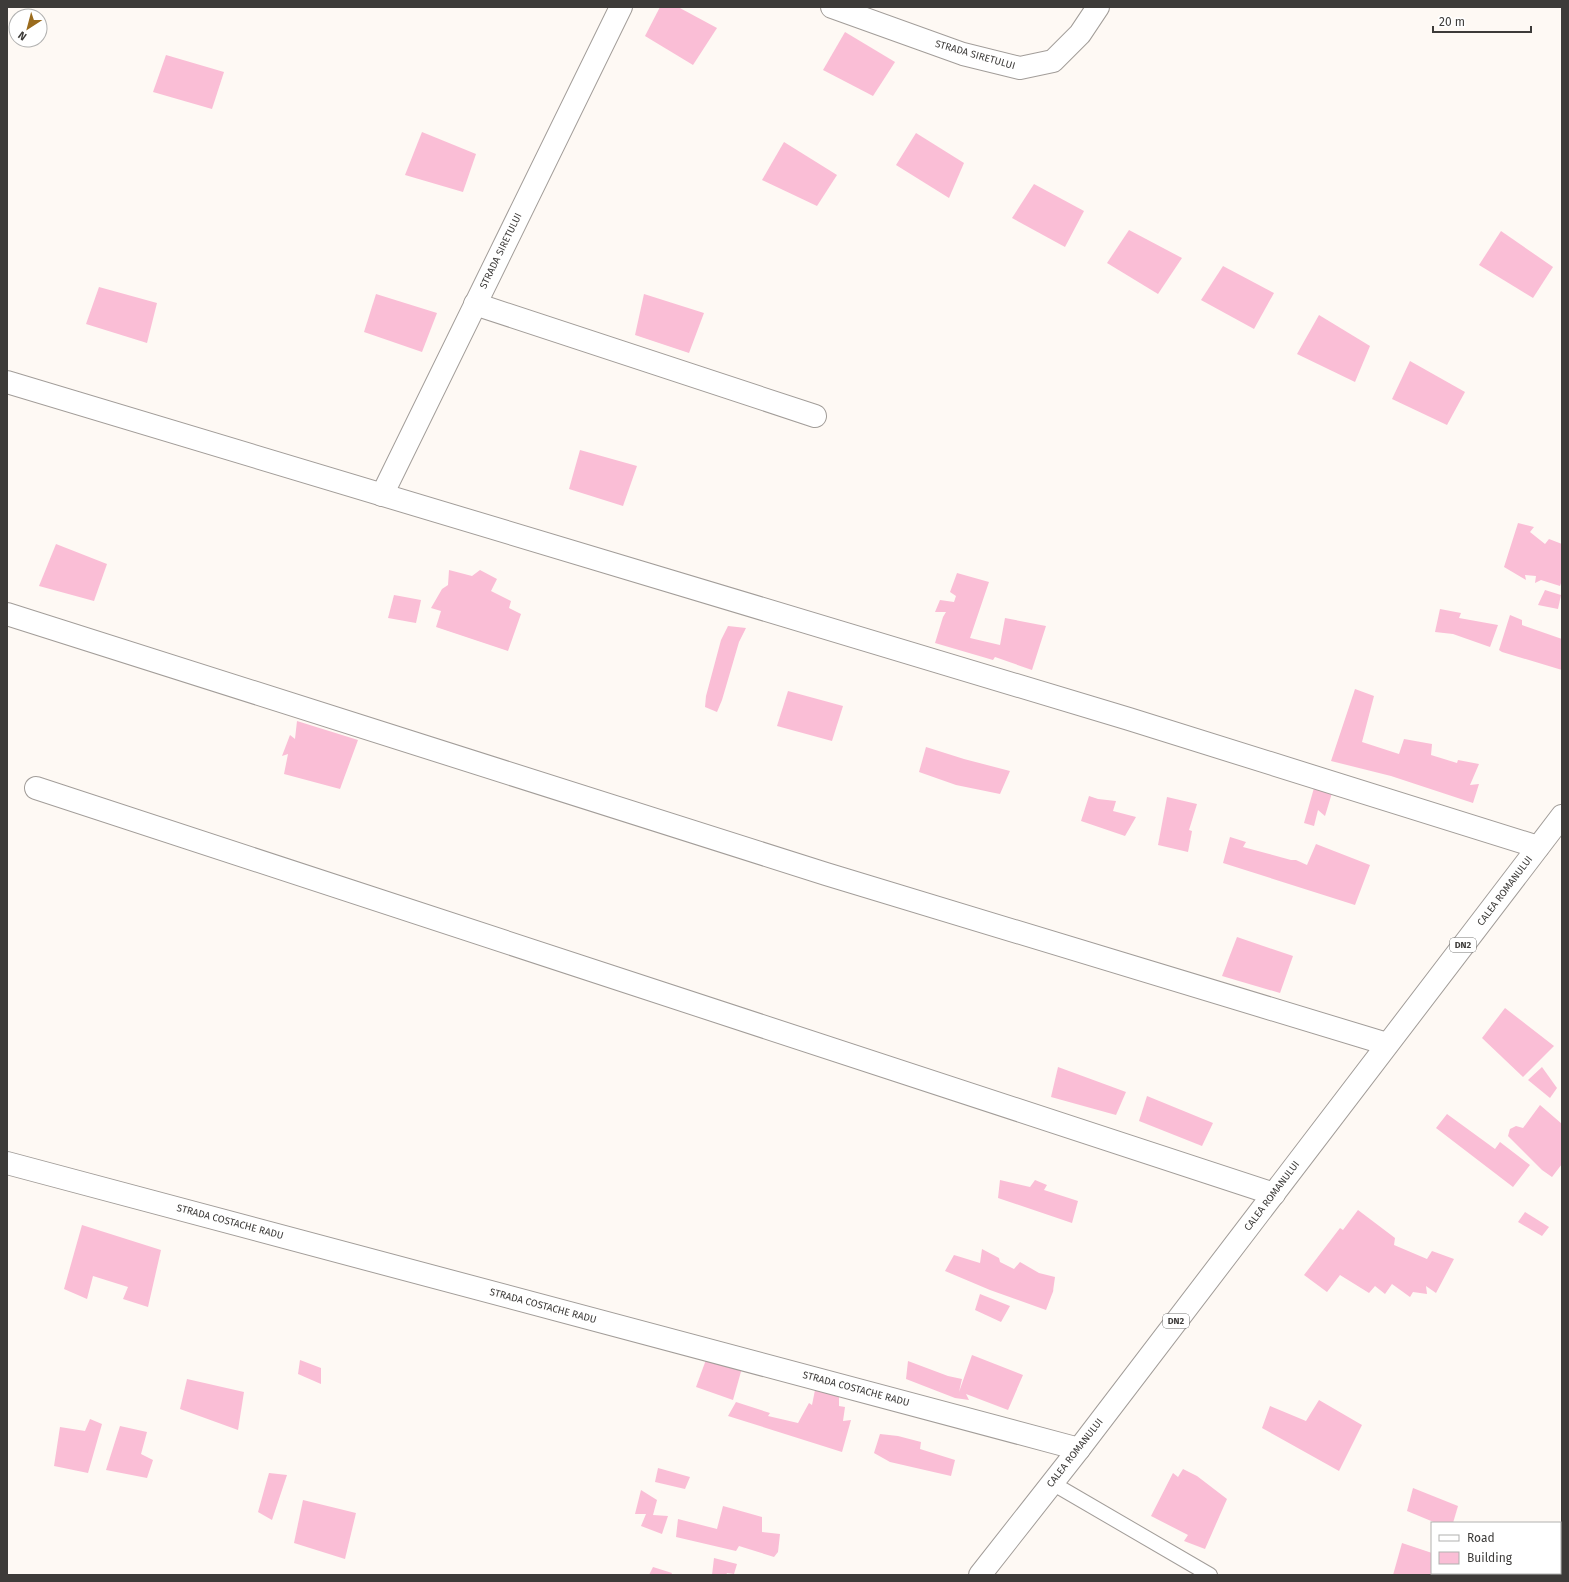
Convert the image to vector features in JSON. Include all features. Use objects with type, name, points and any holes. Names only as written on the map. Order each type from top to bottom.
[{"type":"street","name":"STRADA SIRETULUI","points":[[382,495],[621,7]]},
{"type":"street","name":"STRADA SIRETULUI","points":[[832,7],[963,54],[1020,68],[1053,61],[1080,34],[1098,7]]},
{"type":"street","points":[[475,304],[816,416]]},
{"type":"street","points":[[7,382],[1129,719],[1538,847]]},
{"type":"street","points":[[7,614],[826,874],[1387,1044]]},
{"type":"street","points":[[36,788],[1274,1194]]},
{"type":"street","name":"CALEA ROMANULUI","points":[[980,1575],[1079,1449],[1562,816]]},
{"type":"street","name":"STRADA COSTACHE RADU","points":[[7,1163],[1079,1449]]},
{"type":"lane","points":[[1052,1483],[1210,1575]]},
{"type":"building","points":[[660,7],[678,7],[717,28],[693,65],[645,36]]},
{"type":"building","points":[[845,32],[895,62],[873,96],[823,70]]},
{"type":"building","points":[[166,55],[224,72],[212,109],[153,92]]},
{"type":"building","points":[[422,132],[476,154],[463,192],[405,175]]},
{"type":"building","points":[[916,133],[964,163],[949,198],[896,165]]},
{"type":"building","points":[[784,142],[837,175],[817,206],[762,180]]},
{"type":"building","points":[[1034,184],[1084,211],[1065,247],[1012,218]]},
{"type":"building","points":[[1129,230],[1182,258],[1158,294],[1107,263]]},
{"type":"building","points":[[1501,231],[1553,267],[1533,298],[1479,265]]},
{"type":"building","points":[[1223,266],[1274,293],[1254,329],[1201,300]]},
{"type":"building","points":[[99,287],[157,303],[147,343],[86,324]]},
{"type":"building","points":[[376,294],[437,313],[422,352],[364,332]]},
{"type":"building","points":[[644,294],[704,313],[689,353],[635,335]]},
{"type":"building","points":[[1319,315],[1370,346],[1355,382],[1297,354]]},
{"type":"building","points":[[1410,361],[1465,392],[1447,425],[1392,399]]},
{"type":"building","points":[[580,450],[637,466],[623,506],[569,489]]},
{"type":"building","points":[[1518,523],[1534,527],[1530,532],[1545,544],[1549,539],[1562,544],[1562,580],[1560,586],[1541,580],[1535,583],[1536,576],[1525,575],[1526,580],[1504,567]]},
{"type":"building","points":[[56,544],[107,564],[94,601],[39,586]]},
{"type":"building","points":[[449,570],[472,576],[480,570],[497,579],[491,591],[511,601],[509,608],[521,614],[508,651],[436,627],[441,611],[431,608],[442,589],[448,585]]},
{"type":"building","points":[[957,573],[989,582],[970,638],[1000,645],[1005,618],[1046,626],[1032,670],[995,657],[993,660],[935,643],[946,612],[935,612],[940,600],[954,602],[956,596],[950,592]]},
{"type":"building","points":[[1545,590],[1561,595],[1558,609],[1538,605]]},
{"type":"building","points":[[394,595],[421,600],[416,623],[388,618]]},
{"type":"building","points":[[1440,609],[1461,613],[1459,618],[1498,625],[1490,647],[1453,634],[1435,632]]},
{"type":"building","points":[[1510,615],[1522,620],[1522,625],[1562,639],[1562,670],[1499,650]]},
{"type":"building","points":[[728,626],[746,628],[739,642],[717,712],[705,707],[706,696],[721,640]]},
{"type":"building","points":[[1355,689],[1374,696],[1362,742],[1399,754],[1404,739],[1432,744],[1431,755],[1457,763],[1458,760],[1479,764],[1470,785],[1479,784],[1473,803],[1391,776],[1331,761]]},
{"type":"building","points":[[788,691],[843,706],[832,741],[777,726]]},
{"type":"building","points":[[297,721],[358,740],[340,789],[284,774],[288,754],[282,756],[290,735],[295,739]]},
{"type":"building","points":[[926,747],[1010,771],[1000,794],[956,785],[919,772]]},
{"type":"building","points":[[1316,781],[1335,783],[1325,816],[1318,810],[1314,826],[1304,823]]},
{"type":"building","points":[[1089,796],[1098,799],[1116,801],[1113,811],[1136,817],[1125,836],[1081,821]]},
{"type":"building","points":[[1167,797],[1197,804],[1189,830],[1192,831],[1188,852],[1158,845]]},
{"type":"building","points":[[1230,837],[1246,842],[1243,847],[1296,860],[1307,865],[1316,844],[1370,865],[1355,905],[1223,863]]},
{"type":"building","points":[[1237,937],[1293,956],[1280,993],[1222,976]]},
{"type":"building","points":[[1505,1008],[1554,1046],[1523,1077],[1482,1038]]},
{"type":"building","points":[[1058,1067],[1126,1092],[1116,1115],[1051,1097]]},
{"type":"building","points":[[1542,1067],[1557,1088],[1550,1098],[1528,1080]]},
{"type":"building","points":[[1147,1096],[1213,1123],[1202,1146],[1139,1121]]},
{"type":"building","points":[[1540,1105],[1562,1124],[1562,1164],[1552,1177],[1542,1170],[1508,1136],[1510,1129],[1516,1126],[1523,1128]]},
{"type":"building","points":[[1447,1114],[1495,1149],[1500,1142],[1530,1165],[1513,1187],[1436,1128]]},
{"type":"building","points":[[1000,1180],[1030,1187],[1035,1180],[1047,1185],[1044,1190],[1078,1201],[1072,1223],[998,1198]]},
{"type":"building","points":[[1358,1210],[1395,1238],[1394,1245],[1427,1259],[1432,1251],[1454,1259],[1436,1293],[1426,1286],[1427,1294],[1413,1292],[1410,1297],[1392,1284],[1385,1294],[1375,1286],[1369,1293],[1340,1275],[1327,1292],[1304,1275],[1340,1228],[1343,1230]]},
{"type":"building","points":[[1525,1212],[1549,1227],[1542,1236],[1518,1222]]},
{"type":"building","points":[[82,1225],[161,1250],[148,1307],[123,1299],[128,1287],[93,1276],[87,1299],[64,1289]]},
{"type":"building","points":[[982,1249],[999,1258],[1000,1262],[1014,1269],[1020,1262],[1039,1273],[1055,1277],[1053,1291],[1054,1289],[1046,1310],[990,1290],[945,1271],[954,1255],[980,1263]]},
{"type":"building","points":[[980,1294],[1010,1306],[1001,1322],[975,1310]]},
{"type":"building","points":[[972,1355],[1023,1375],[1008,1410],[966,1394],[969,1400],[955,1398],[906,1379],[908,1361],[948,1376],[962,1379],[959,1392]]},
{"type":"building","points":[[707,1357],[742,1368],[733,1400],[696,1387]]},
{"type":"building","points":[[300,1360],[321,1368],[321,1384],[298,1374]]},
{"type":"building","points":[[187,1379],[244,1392],[238,1430],[180,1409]]},
{"type":"building","points":[[816,1385],[839,1391],[839,1406],[845,1407],[843,1421],[851,1420],[842,1452],[728,1416],[736,1402],[770,1413],[768,1416],[798,1423],[809,1403],[812,1405]]},
{"type":"building","points":[[1319,1400],[1362,1425],[1339,1471],[1262,1428],[1270,1406],[1306,1421]]},
{"type":"building","points":[[90,1419],[102,1424],[88,1473],[54,1466],[60,1427],[85,1431]]},
{"type":"building","points":[[120,1426],[147,1432],[141,1454],[153,1460],[147,1478],[106,1470]]},
{"type":"building","points":[[880,1434],[898,1436],[921,1442],[920,1449],[955,1460],[951,1476],[890,1462],[874,1453]]},
{"type":"building","points":[[658,1468],[690,1477],[685,1489],[655,1482]]},
{"type":"building","points":[[1183,1469],[1197,1476],[1227,1499],[1205,1549],[1184,1541],[1188,1535],[1151,1516],[1173,1473],[1178,1477]]},
{"type":"building","points":[[269,1473],[287,1475],[272,1520],[258,1512]]},
{"type":"building","points":[[1413,1488],[1458,1506],[1453,1522],[1434,1522],[1407,1511]]},
{"type":"building","points":[[641,1490],[657,1500],[653,1515],[668,1516],[662,1534],[641,1526],[646,1514],[635,1514]]},
{"type":"building","points":[[303,1500],[356,1513],[345,1559],[294,1543]]},
{"type":"building","points":[[723,1506],[762,1517],[762,1532],[780,1534],[778,1552],[774,1557],[739,1546],[736,1551],[676,1537],[678,1519],[717,1529]]},
{"type":"building","points":[[1402,1543],[1431,1553],[1432,1575],[1393,1575]]},
{"type":"building","points":[[714,1558],[737,1564],[734,1574],[727,1573],[726,1575],[712,1575]]},
{"type":"building","points":[[653,1567],[672,1573],[671,1575],[649,1575]]}]
